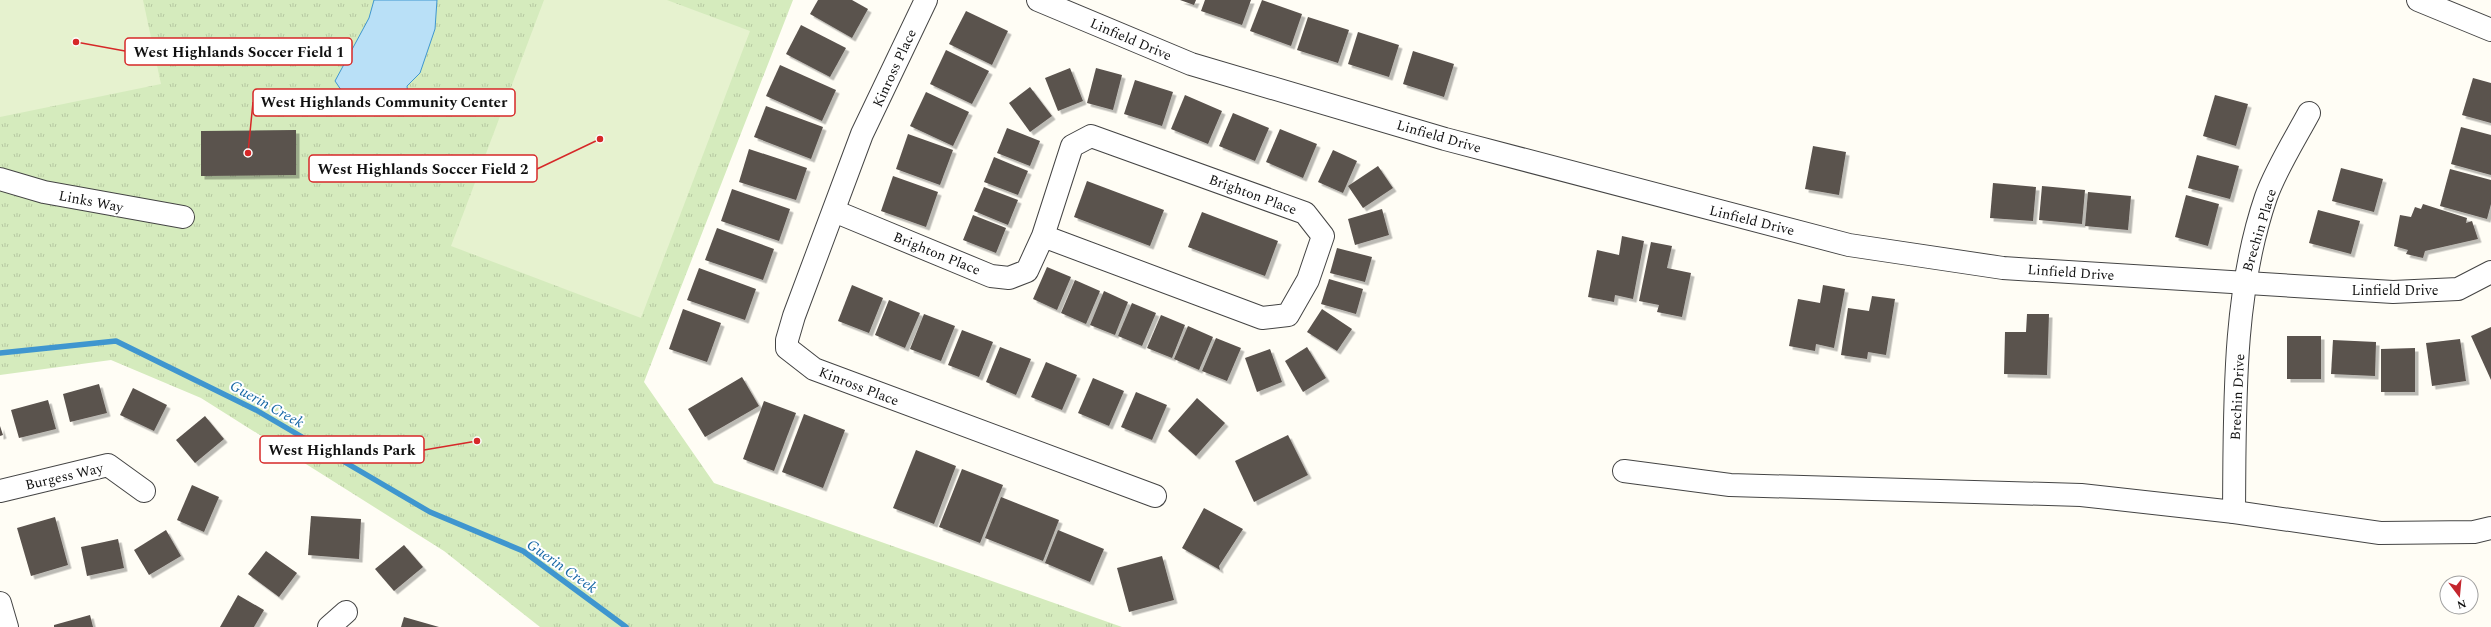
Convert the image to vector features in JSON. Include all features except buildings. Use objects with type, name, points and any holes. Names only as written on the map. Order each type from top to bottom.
[{"type":"street","name":"Kinross Place","points":[[926,0],[862,134],[794,316],[787,340],[787,348],[814,369],[1154,496]]},
{"type":"street","name":"Linfield Drive","points":[[1038,0],[1191,64],[1445,139],[1849,245],[2004,268],[2393,292],[2458,289],[2491,272]]},
{"type":"street","points":[[2418,0],[2491,30]]},
{"type":"street","name":"Brechin Place","points":[[2243,283],[2266,196],[2309,113]]},
{"type":"street","name":"Brighton Place","points":[[834,211],[991,276],[1009,278],[1027,271],[1043,236],[1072,146],[1091,136],[1306,213],[1323,236],[1308,280],[1288,315],[1262,318],[1043,236]]},
{"type":"street","name":"Links Way","points":[[0,179],[44,192],[183,217]]},
{"type":"street","name":"Brechin Drive","points":[[2234,512],[2235,425],[2243,283]]},
{"type":"street","name":"Burgess Way","points":[[0,491],[108,465],[144,491]]},
{"type":"street","points":[[1624,471],[1730,485],[2081,495],[2234,512],[2380,533],[2474,532],[2491,528]]},
{"type":"street","points":[[0,603],[7,627]]},
{"type":"street","points":[[330,627],[346,612]]},
{"type":"green space","points":[[0,0],[793,0],[644,382],[714,483],[1122,627],[540,627],[444,551],[201,398],[111,360],[0,375]]},
{"type":"green space","points":[[0,0],[143,0],[161,84],[0,117]]},
{"type":"green space","points":[[544,0],[667,0],[750,31],[641,318],[451,246]]},
{"type":"water","points":[[374,0],[437,0],[435,29],[420,73],[407,86],[408,96],[391,111],[369,112],[352,106],[335,81],[369,18]]},
{"type":"waterway","name":"Guerin Creek","points":[[0,353],[116,341],[256,410],[430,512],[523,551],[626,627]]},
{"type":"place","name":"West Highlands Soccer Field 1","points":[[76,42]]},
{"type":"place","name":"West Highlands Soccer Field 2","points":[[600,139]]},
{"type":"place","name":"West Highlands Community Center","points":[[248,153]]},
{"type":"place","name":"West Highlands Park","points":[[477,441]]}]
